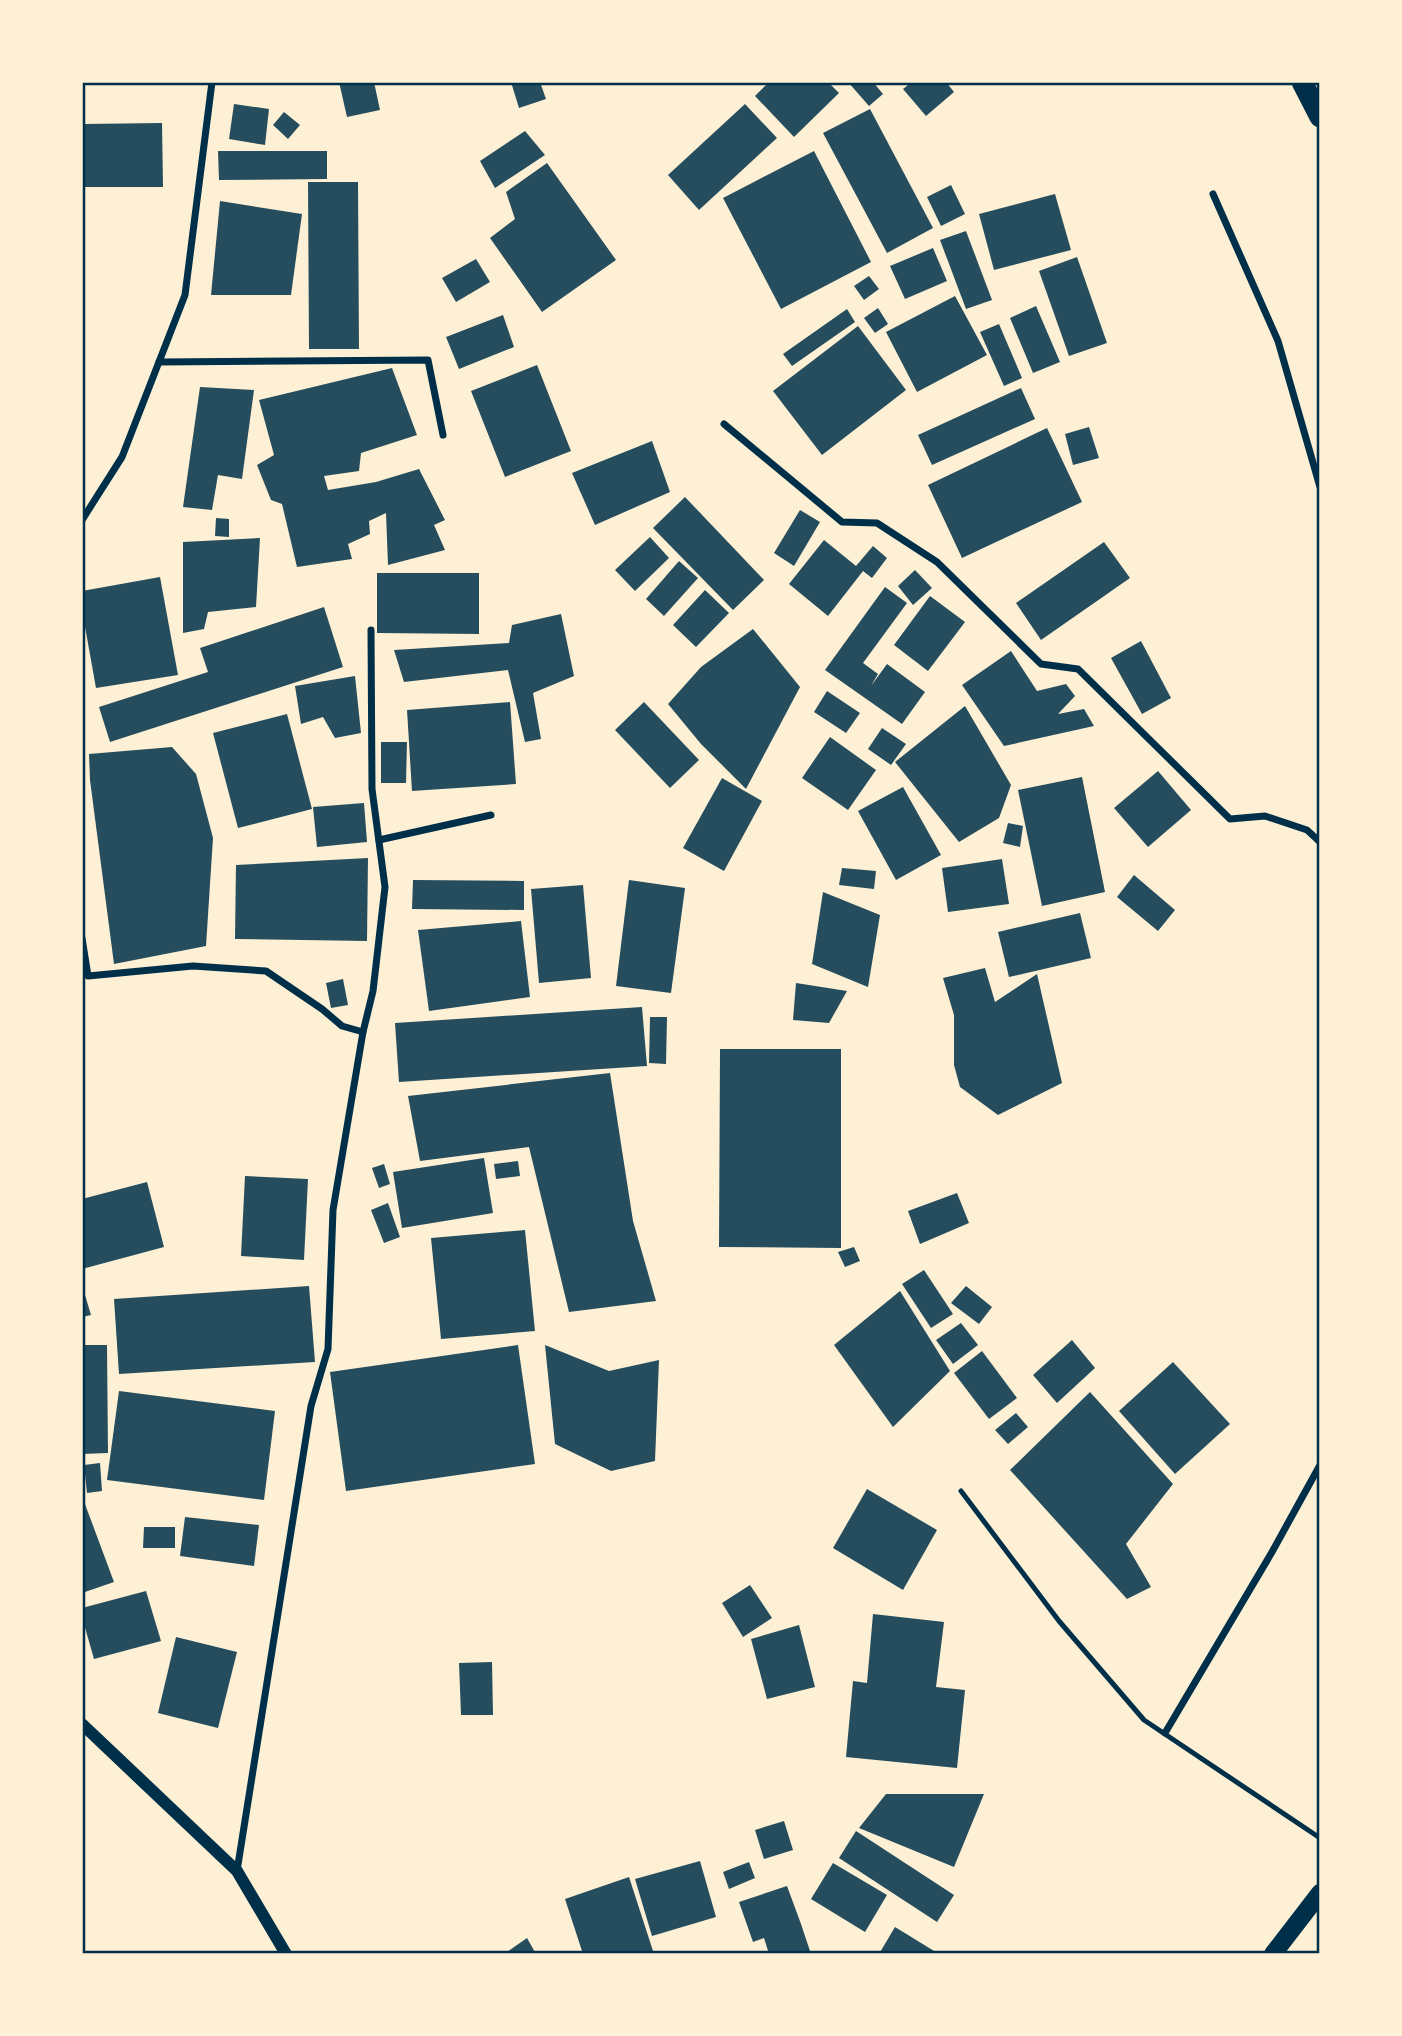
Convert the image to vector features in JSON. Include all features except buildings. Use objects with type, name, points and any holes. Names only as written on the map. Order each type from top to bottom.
[{"type":"highway","points":[[1302,82],[1320,117]]},
{"type":"main road","points":[[1273,1954],[1320,1893]]},
{"type":"street","points":[[82,520],[122,457],[185,295],[212,82]]},
{"type":"street","points":[[1213,194],[1278,341],[1320,487]]},
{"type":"street","points":[[159,362],[428,360],[443,435]]},
{"type":"street","points":[[724,424],[842,522],[877,523],[937,562],[1041,664],[1077,669],[1230,819],[1265,816],[1307,830],[1320,842]]},
{"type":"street","points":[[237,1871],[311,1406],[328,1349],[333,1210],[362,1032],[373,991],[385,887],[372,789],[371,630]]},
{"type":"street","points":[[379,840],[491,815]]},
{"type":"street","points":[[82,939],[88,976],[193,966],[266,971],[342,1026],[362,1032]]},
{"type":"street","points":[[1165,1733],[1320,1465]]},
{"type":"street","points":[[82,1724],[237,1871],[286,1954]]},
{"type":"lane","points":[[961,1491],[1059,1621],[1144,1720],[1320,1838]]}]
